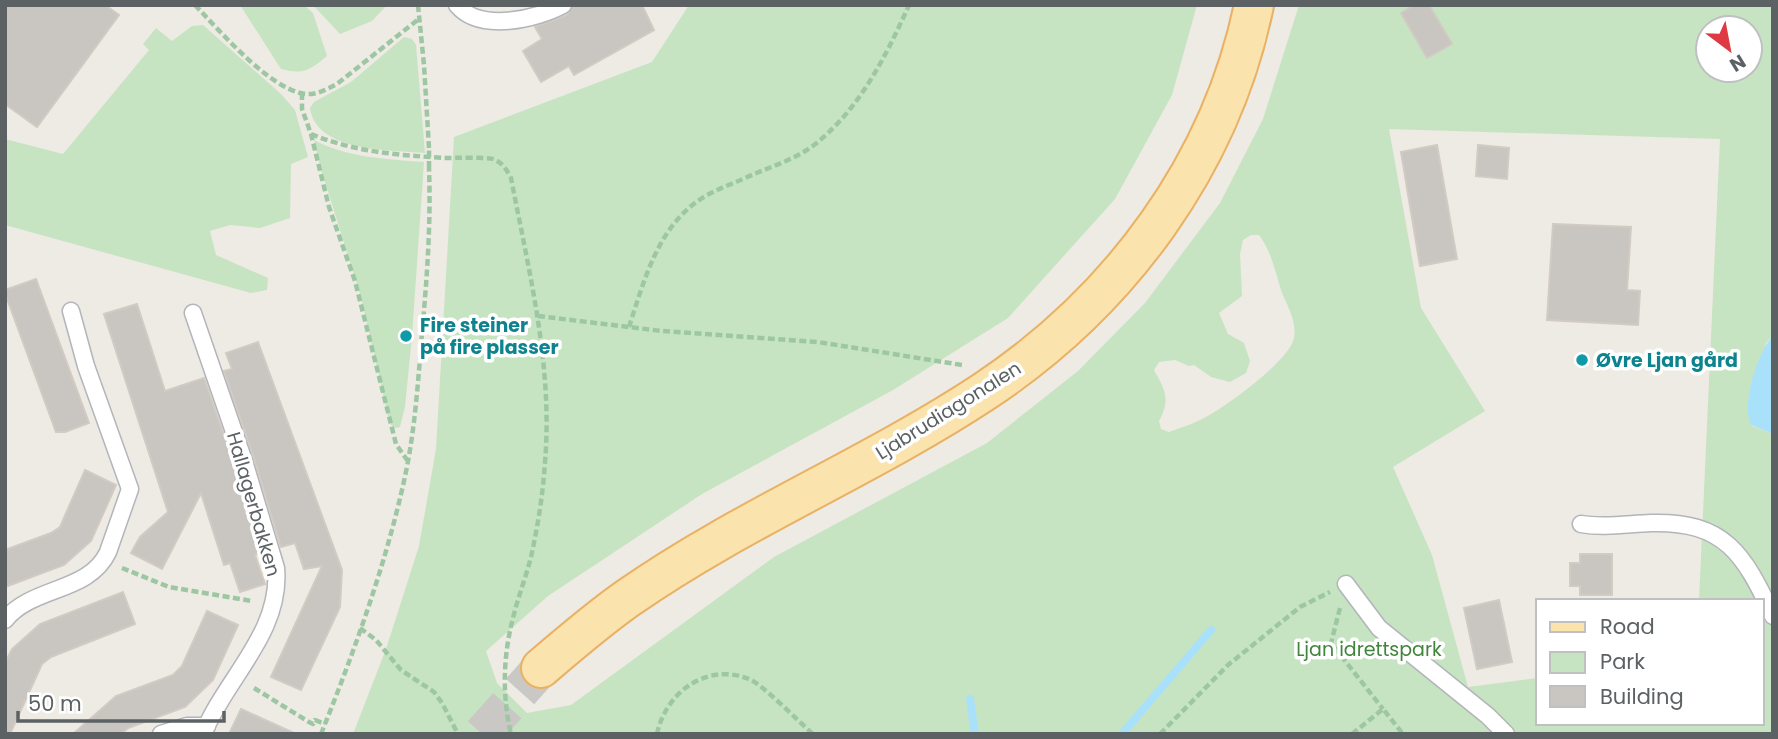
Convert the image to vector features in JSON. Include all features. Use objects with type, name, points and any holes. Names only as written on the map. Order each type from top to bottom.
[{"type":"main road","name":"Ljabrudiagonalen","points":[[541,667],[627,599],[754,522],[878,454],[985,390],[1036,354],[1073,321],[1126,267],[1162,221],[1189,178],[1232,85],[1254,5]]},
{"type":"lane","points":[[457,5],[469,14],[491,21],[519,20],[564,5]]},
{"type":"lane","points":[[5,620],[21,605],[95,571],[108,552],[130,489],[86,366],[71,311]]},
{"type":"lane","name":"Hallagerbakken","points":[[161,734],[187,726],[205,730],[218,703],[266,628],[278,586],[276,568],[244,461],[193,313]]},
{"type":"lane","points":[[1581,524],[1616,526],[1679,523],[1717,536],[1738,553],[1748,566],[1773,616]]},
{"type":"lane","points":[[1346,584],[1379,628],[1488,716],[1506,734]]},
{"type":"path","points":[[195,5],[268,76],[291,90],[302,93],[318,92],[337,84],[420,18]]},
{"type":"path","points":[[321,734],[388,542],[408,460],[416,404],[429,254],[429,148],[418,5]]},
{"type":"path","points":[[629,327],[652,259],[676,220],[707,195],[792,160],[817,143],[859,98],[891,45],[909,5]]},
{"type":"path","points":[[302,93],[302,109],[326,196],[355,281],[396,444],[408,460]]},
{"type":"path","points":[[311,134],[347,148],[368,152],[469,159],[492,158],[505,167],[511,178],[538,316],[547,383],[546,459],[541,506],[530,559],[512,620],[508,650],[504,701],[511,734]]},
{"type":"path","points":[[538,316],[629,327],[818,342],[964,366]]},
{"type":"path","points":[[122,568],[169,587],[231,598]]},
{"type":"path","points":[[1346,584],[1331,643],[1403,734]]},
{"type":"path","points":[[1160,734],[1228,665],[1300,607],[1346,584]]},
{"type":"path","points":[[360,628],[376,640],[401,670],[434,692],[443,703],[458,734]]},
{"type":"path","points":[[657,734],[659,723],[670,702],[686,685],[705,677],[730,673],[754,681],[813,734]]},
{"type":"path","points":[[248,684],[309,722],[313,724],[314,720],[325,724]]},
{"type":"path","points":[[1352,734],[1383,709]]},
{"type":"green space","points":[[240,5],[304,5],[313,13],[327,56],[306,70],[281,69]]},
{"type":"green space","points":[[313,5],[387,5],[372,21],[340,34]]},
{"type":"green space","name":"Ljan idrettspark","points":[[689,5],[1197,5],[1172,95],[1115,199],[1008,318],[893,390],[702,494],[548,596],[486,651],[497,683],[527,713],[571,705],[774,557],[987,443],[1078,371],[1145,303],[1220,203],[1263,119],[1299,5],[1773,5],[1773,335],[1766,343],[1752,426],[1773,434],[1773,734],[1519,734],[1506,727],[1471,691],[1494,734],[353,734],[386,649],[419,546],[436,449],[454,137],[652,62]],"holes":[[[1389,129],[1720,139],[1699,599],[1764,599],[1764,725],[1536,725],[1536,678],[1468,687],[1432,555],[1393,467],[1485,411],[1421,308]],[[1251,235],[1259,235],[1267,248],[1293,322],[1293,341],[1288,351],[1266,373],[1223,407],[1200,420],[1169,432],[1161,429],[1159,421],[1166,400],[1164,389],[1154,370],[1159,362],[1175,360],[1189,366],[1194,365],[1211,377],[1230,382],[1246,373],[1250,361],[1244,343],[1228,334],[1219,313],[1242,296],[1240,254],[1243,240]]]},
{"type":"green space","points":[[203,25],[281,94],[295,110],[308,157],[291,164],[290,218],[260,228],[230,225],[210,231],[216,255],[268,278],[267,290],[251,293],[5,225],[5,139],[63,154],[149,50],[143,44],[156,28],[172,41],[192,26]]},
{"type":"green space","points":[[404,37],[412,39],[416,45],[425,153],[357,146],[326,133],[315,122],[310,108],[314,102],[351,82]]},
{"type":"green space","points":[[314,140],[354,154],[424,162],[412,336],[405,407],[400,427],[391,425],[388,416],[361,297]]},
{"type":"water","points":[[1773,335],[1773,434],[1751,425],[1748,404],[1756,366]]},
{"type":"building","points":[[5,5],[105,5],[119,15],[37,127],[5,104]]},
{"type":"building","points":[[573,5],[642,5],[654,30],[574,75],[569,66],[541,82],[523,51],[542,39],[535,27],[567,15]]},
{"type":"building","points":[[1414,5],[1429,5],[1452,44],[1427,58],[1401,13]]},
{"type":"building","points":[[1437,145],[1457,259],[1420,266],[1401,152]]},
{"type":"building","points":[[1478,145],[1509,148],[1507,179],[1476,176]]},
{"type":"building","points":[[1553,224],[1631,227],[1627,290],[1640,291],[1638,325],[1547,320]]},
{"type":"building","points":[[36,279],[89,423],[65,432],[56,432],[5,293],[5,290]]},
{"type":"building","points":[[137,304],[165,391],[204,378],[261,553],[255,555],[265,584],[240,592],[230,563],[224,565],[201,493],[162,569],[131,553],[140,537],[168,512],[104,314]]},
{"type":"building","points":[[258,342],[342,570],[340,607],[301,690],[271,677],[322,566],[304,569],[295,543],[281,547],[224,371],[232,369],[226,353]]},
{"type":"building","points":[[85,470],[116,485],[91,541],[64,565],[5,587],[5,550],[60,527]]},
{"type":"building","points":[[1580,554],[1612,554],[1612,595],[1580,595],[1580,586],[1570,586],[1570,563],[1580,563]]},
{"type":"building","points":[[123,592],[135,624],[51,657],[42,664],[10,734],[5,734],[5,663],[12,649],[40,624]]},
{"type":"building","points":[[1499,600],[1512,662],[1477,669],[1464,608]]},
{"type":"building","points":[[207,611],[238,625],[213,680],[185,707],[128,728],[121,734],[73,734],[116,696],[173,675],[182,666]]},
{"type":"building","points":[[241,709],[296,734],[229,734]]},
{"type":"waterway","points":[[1122,734],[1211,630]]},
{"type":"waterway","points":[[970,699],[975,734]]},
{"type":"tunnel","points":[[482,734],[541,668]]},
{"type":"place","name":"Fire steiner på fire plasser","points":[[406,336]]},
{"type":"place","name":"Øvre Ljan gård","points":[[1582,360]]}]
